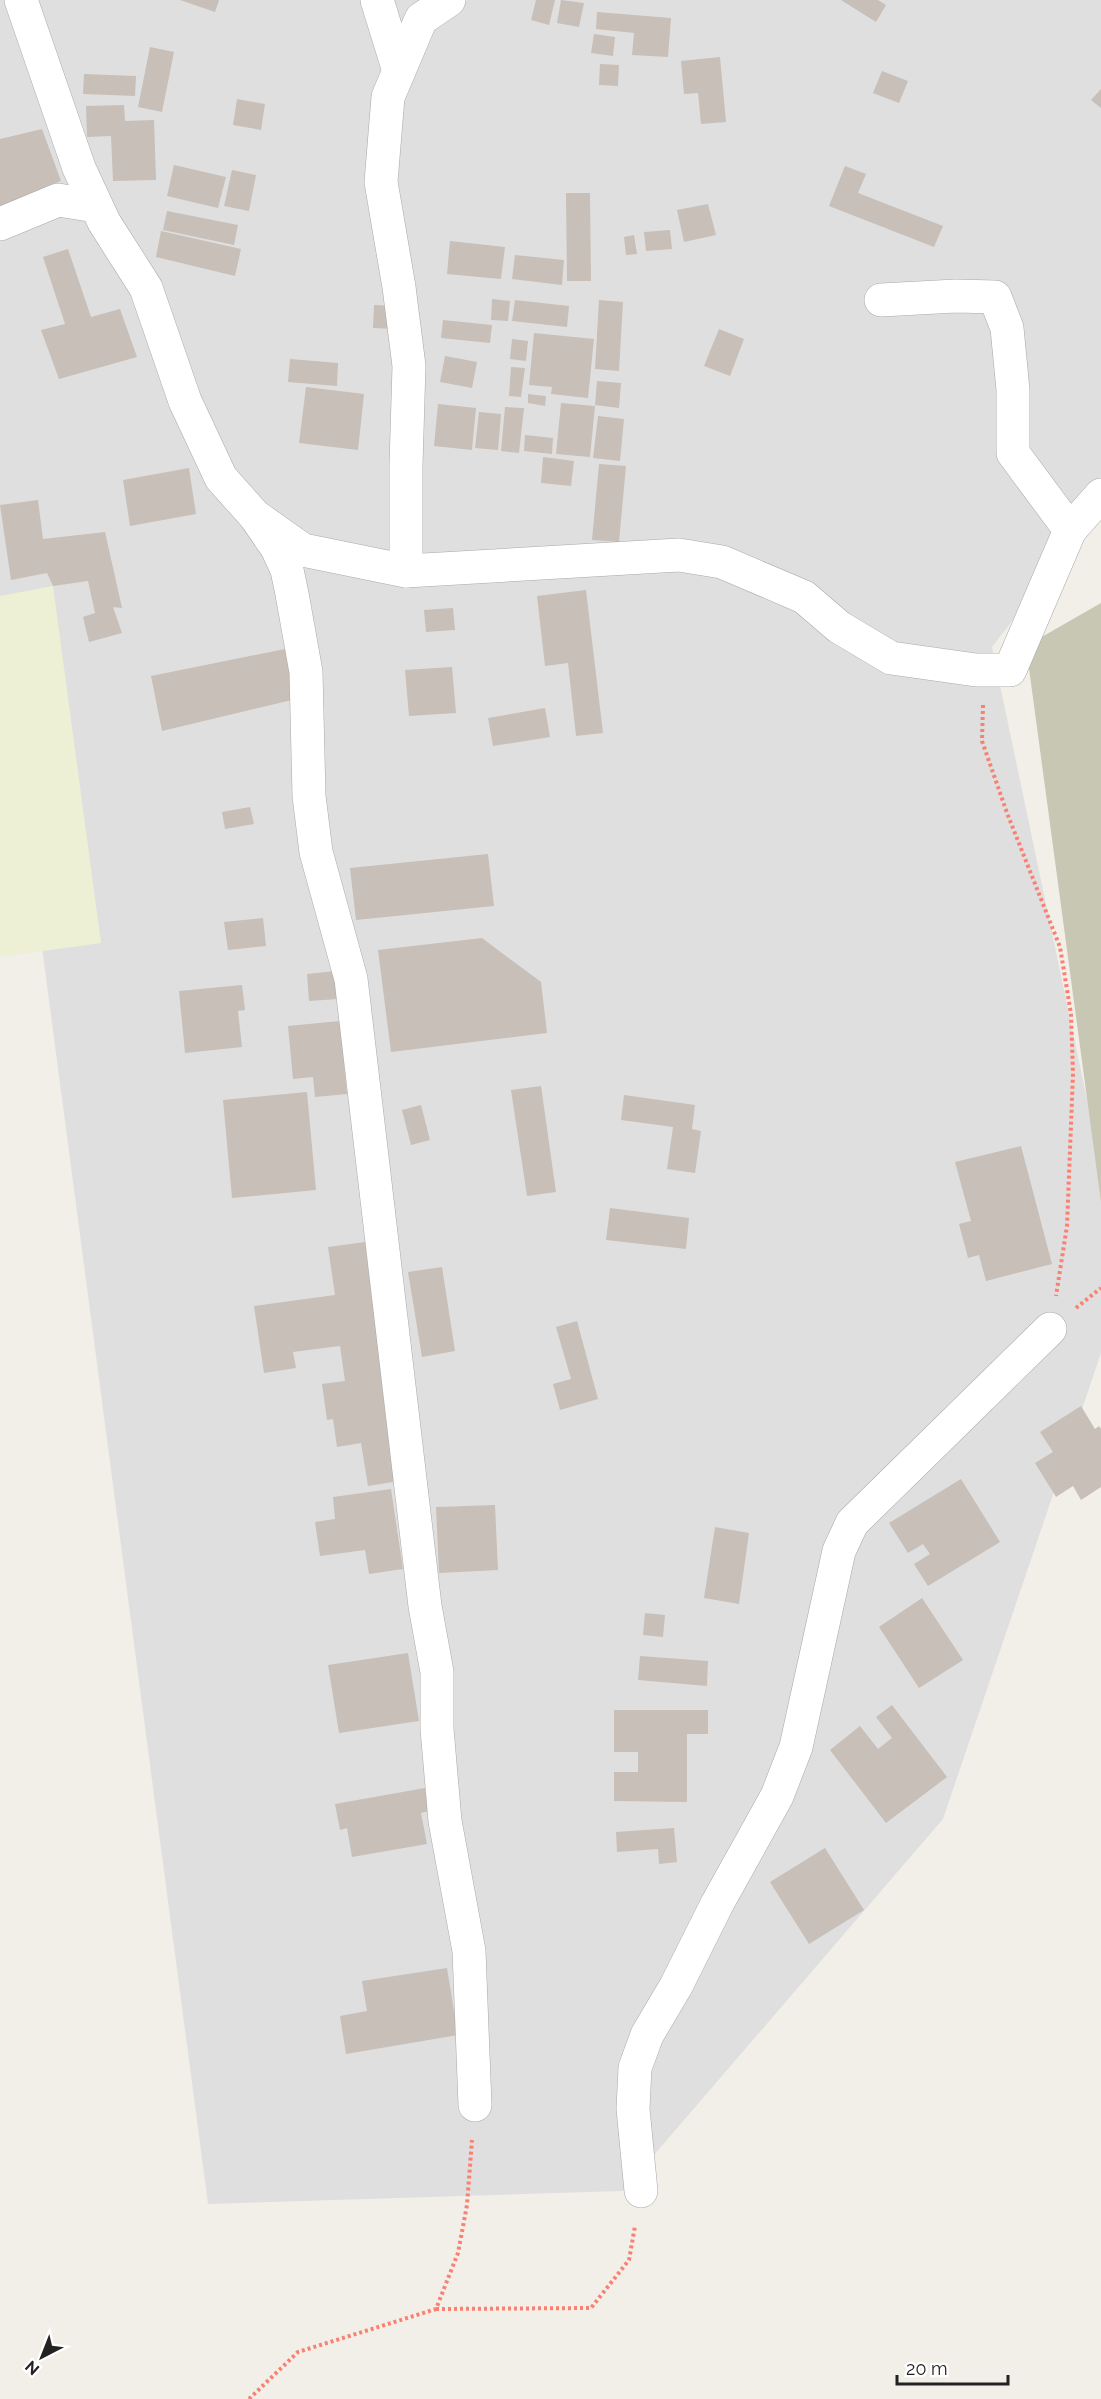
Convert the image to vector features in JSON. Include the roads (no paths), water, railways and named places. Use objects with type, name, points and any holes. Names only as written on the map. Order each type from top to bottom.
[{"type":"street","points":[[377,0],[399,71]]},
{"type":"street","points":[[406,570],[406,465],[410,366],[381,182],[388,97],[421,19],[449,0]]},
{"type":"street","points":[[15,9],[96,206],[146,288],[185,401],[221,478],[255,516],[277,548],[287,570],[306,672],[309,796],[316,852],[351,979],[414,1513],[437,1672],[436,1729],[445,1821],[469,1951],[475,2105]]},
{"type":"street","points":[[0,224],[58,200],[96,206]]},
{"type":"street","points":[[880,300],[956,296],[995,297],[1007,328],[1013,390],[1013,453],[1070,530]]},
{"type":"street","points":[[255,516],[303,550],[406,570],[679,555],[722,562],[804,597],[839,627],[891,658],[976,670],[1010,670],[1070,530],[1101,495]]},
{"type":"street","points":[[641,2191],[633,2109],[635,2068],[646,2035],[676,1986],[717,1904],[777,1796],[796,1747],[839,1551],[852,1523],[1050,1329]]}]
